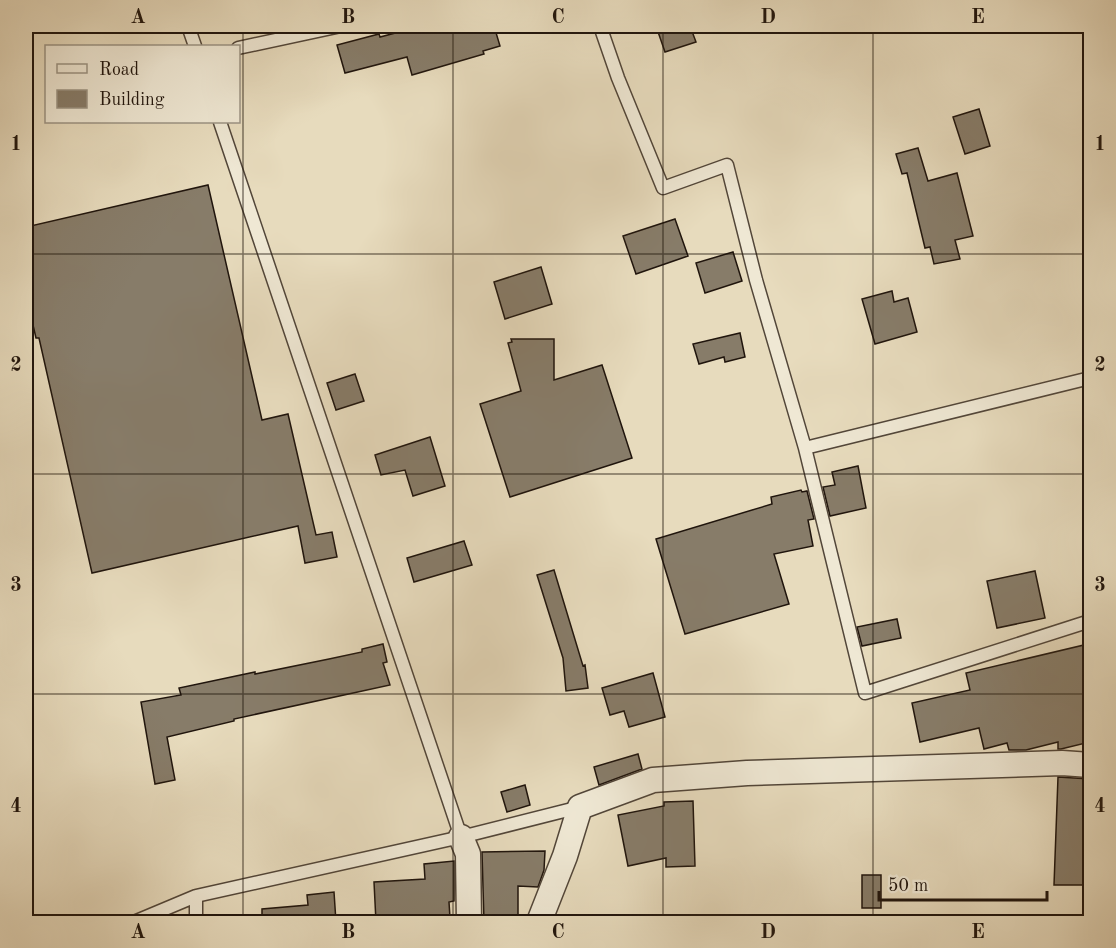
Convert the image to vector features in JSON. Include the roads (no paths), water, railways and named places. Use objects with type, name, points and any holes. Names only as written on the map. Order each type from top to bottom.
[{"type":"street","points":[[539,922],[565,856],[580,807],[654,780],[723,775],[1051,763],[1090,765]]},
{"type":"street","points":[[461,837],[468,854],[469,922]]},
{"type":"lane","points":[[188,26],[195,45]]},
{"type":"lane","points":[[240,48],[341,26]]},
{"type":"lane","points":[[600,26],[618,78],[663,188],[727,165],[756,280],[805,448],[865,693],[1090,621]]},
{"type":"lane","points":[[220,123],[461,837]]},
{"type":"lane","points":[[805,448],[1090,378]]},
{"type":"lane","points":[[134,922],[196,896],[461,837],[580,807]]},
{"type":"lane","points":[[196,896],[196,922]]}]
